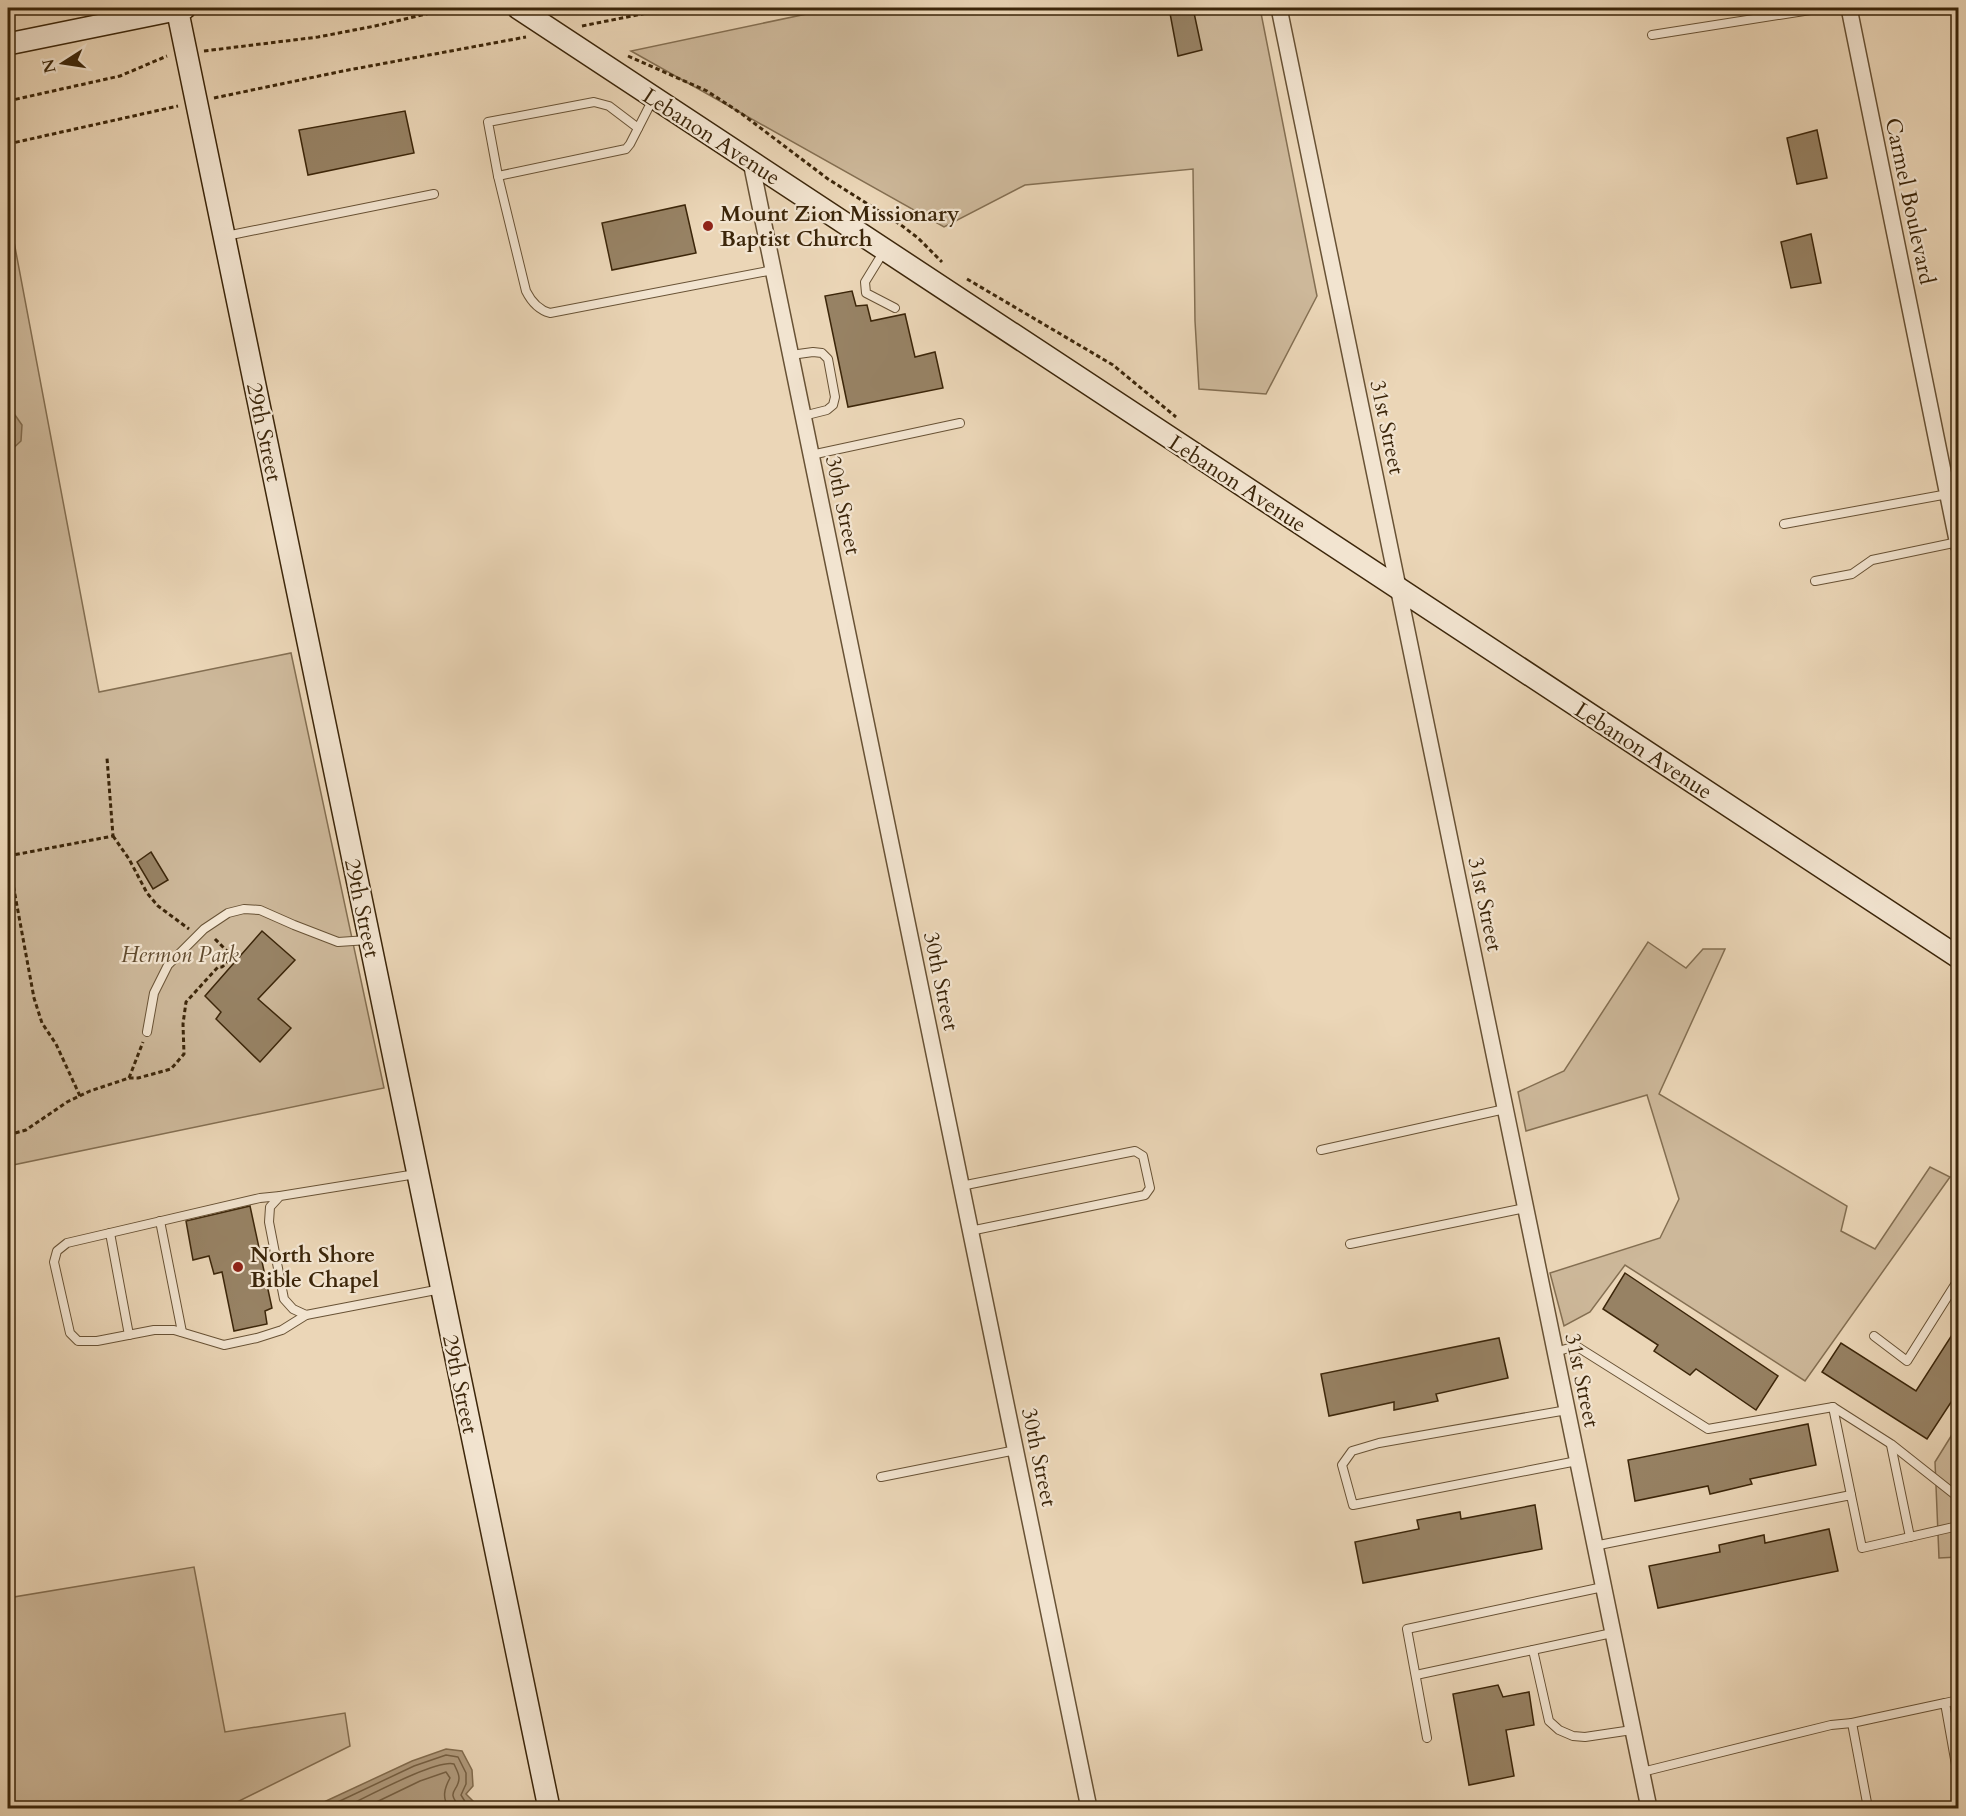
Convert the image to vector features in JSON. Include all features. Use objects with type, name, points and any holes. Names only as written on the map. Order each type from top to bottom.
[{"type":"street","points":[[8,44],[180,8]]},
{"type":"street","name":"29th Street","points":[[180,8],[224,236],[549,1809]]},
{"type":"street","name":"Lebanon Avenue","points":[[518,8],[1959,957]]},
{"type":"street","name":"31st Street","points":[[1279,8],[1649,1809]]},
{"type":"street","name":"Carmel Boulevard","points":[[1849,8],[1958,543]]},
{"type":"street","name":"30th Street","points":[[751,162],[1089,1809]]},
{"type":"lane","points":[[1652,34],[1822,8]]},
{"type":"lane","points":[[498,176],[626,149],[654,98]]},
{"type":"lane","points":[[638,128],[609,106],[594,102],[488,122],[498,176],[526,291],[532,301],[546,313],[773,270]]},
{"type":"lane","points":[[224,236],[434,194]]},
{"type":"lane","points":[[885,250],[865,282],[866,293],[895,308]]},
{"type":"lane","points":[[791,355],[822,353],[828,359],[830,368],[835,397],[833,405],[827,410],[803,416]]},
{"type":"lane","points":[[811,455],[960,423]]},
{"type":"lane","points":[[1784,524],[1948,494]]},
{"type":"lane","points":[[1815,581],[1852,573],[1872,560],[1958,543]]},
{"type":"lane","points":[[147,1032],[154,993],[168,965],[197,935],[228,913],[244,909],[260,910],[338,942],[370,940]]},
{"type":"lane","points":[[1321,1150],[1505,1109]]},
{"type":"lane","points":[[961,1186],[1135,1150],[1143,1156],[1150,1188],[1145,1195],[970,1231]]},
{"type":"lane","points":[[418,1173],[260,1198],[67,1243],[57,1251],[54,1262],[70,1333],[78,1341],[97,1341],[154,1330],[174,1330],[224,1345],[282,1330],[306,1315],[442,1289]]},
{"type":"lane","points":[[280,1196],[270,1207],[269,1222],[284,1299],[293,1309],[306,1315]]},
{"type":"lane","points":[[1350,1244],[1525,1208]]},
{"type":"lane","points":[[160,1221],[182,1332]]},
{"type":"lane","points":[[110,1233],[129,1335]]},
{"type":"lane","points":[[1874,1336],[1907,1361],[1959,1280]]},
{"type":"lane","points":[[1555,1352],[1576,1346],[1708,1429],[1833,1407],[1890,1444],[1959,1497]]},
{"type":"lane","points":[[1833,1407],[1862,1548],[1959,1526]]},
{"type":"lane","points":[[1567,1410],[1379,1443],[1352,1451],[1342,1465],[1353,1505],[1577,1461]]},
{"type":"lane","points":[[1890,1444],[1910,1537]]},
{"type":"lane","points":[[881,1477],[1016,1450]]},
{"type":"lane","points":[[1594,1546],[1851,1495]]},
{"type":"lane","points":[[1428,1738],[1407,1629],[1603,1587]]},
{"type":"lane","points":[[1416,1675],[1612,1633]]},
{"type":"lane","points":[[1533,1650],[1549,1721],[1559,1730],[1573,1736],[1586,1737],[1632,1730]]},
{"type":"lane","points":[[1642,1772],[1831,1725],[1852,1723],[1959,1700]]},
{"type":"lane","points":[[1945,1703],[1959,1776]]},
{"type":"lane","points":[[1852,1723],[1868,1809]]},
{"type":"path","points":[[202,51],[318,37],[452,8]]},
{"type":"path","points":[[586,32],[579,27],[672,8]]},
{"type":"path","points":[[214,98],[526,37]]},
{"type":"path","points":[[620,52],[706,91],[828,179],[901,225],[918,238],[948,269]]},
{"type":"path","points":[[8,101],[120,76],[175,53]]},
{"type":"path","points":[[8,144],[184,105]]},
{"type":"path","points":[[959,274],[1113,366],[1175,414],[1180,423]]},
{"type":"path","points":[[107,759],[113,836],[129,859],[147,893],[158,906],[197,935]]},
{"type":"path","points":[[80,1096],[56,1044],[42,1023],[34,998],[8,857],[113,836]]},
{"type":"path","points":[[129,1078],[147,1032]]},
{"type":"green space","points":[[835,8],[1260,8],[1317,296],[1266,394],[1199,389],[1195,321],[1193,169],[1025,185],[944,227],[631,51]]},
{"type":"green space","name":"Hermon Park","points":[[8,210],[99,692],[291,653],[384,1088],[8,1166]]},
{"type":"green space","points":[[1648,942],[1686,968],[1703,949],[1725,949],[1659,1094],[1847,1206],[1841,1231],[1875,1249],[1930,1167],[1950,1177],[1805,1381],[1625,1265],[1590,1312],[1564,1326],[1550,1273],[1660,1238],[1679,1199],[1647,1095],[1526,1131],[1518,1092],[1564,1071]]},
{"type":"green space","points":[[1958,1425],[1958,1557],[1939,1558],[1935,1462]]},
{"type":"green space","points":[[194,1567],[225,1732],[345,1713],[350,1746],[225,1808],[8,1808],[8,1598]]},
{"type":"water","points":[[8,405],[22,425],[21,441],[8,453]]},
{"type":"water","points":[[446,1749],[462,1751],[472,1770],[473,1786],[466,1794],[475,1803],[475,1808],[311,1808],[412,1761]]},
{"type":"building","points":[[1169,8],[1193,8],[1202,50],[1178,56]]},
{"type":"building","points":[[405,111],[414,153],[308,175],[299,130]]},
{"type":"building","points":[[1817,130],[1827,178],[1797,184],[1787,138]]},
{"type":"building","points":[[685,205],[696,253],[612,270],[602,223]]},
{"type":"building","points":[[1811,234],[1821,283],[1791,288],[1781,242]]},
{"type":"building","points":[[852,291],[856,306],[867,305],[871,321],[905,314],[915,357],[935,352],[943,388],[848,407],[825,296]]},
{"type":"building","points":[[151,852],[168,880],[153,889],[137,862]]},
{"type":"building","points":[[262,931],[295,960],[258,999],[291,1028],[260,1062],[216,1019],[221,1012],[205,996]]},
{"type":"building","name":"North Shore Bible Chapel","points":[[250,1206],[272,1308],[265,1311],[267,1324],[234,1331],[222,1272],[214,1274],[209,1256],[193,1260],[186,1221]]},
{"type":"building","points":[[1625,1273],[1778,1376],[1756,1410],[1696,1369],[1690,1375],[1654,1351],[1658,1345],[1603,1309]]},
{"type":"building","points":[[1959,1324],[1959,1390],[1927,1439],[1822,1372],[1841,1343],[1916,1391]]},
{"type":"building","points":[[1499,1338],[1508,1378],[1436,1394],[1438,1401],[1394,1410],[1394,1402],[1329,1416],[1321,1374]]},
{"type":"building","points":[[1808,1424],[1816,1465],[1750,1479],[1752,1484],[1710,1494],[1708,1486],[1635,1501],[1628,1460]]},
{"type":"building","points":[[1535,1505],[1542,1549],[1363,1583],[1355,1542],[1419,1529],[1417,1520],[1460,1512],[1461,1519]]},
{"type":"building","points":[[1829,1529],[1838,1571],[1658,1608],[1649,1566],[1720,1552],[1719,1545],[1764,1535],[1765,1543]]},
{"type":"building","points":[[1498,1685],[1503,1697],[1529,1692],[1534,1725],[1506,1730],[1514,1776],[1469,1785],[1453,1694]]},
{"type":"place","name":"Mount Zion Missionary Baptist Church","points":[[708,226]]},
{"type":"place","name":"North Shore Bible Chapel","points":[[238,1267]]}]
